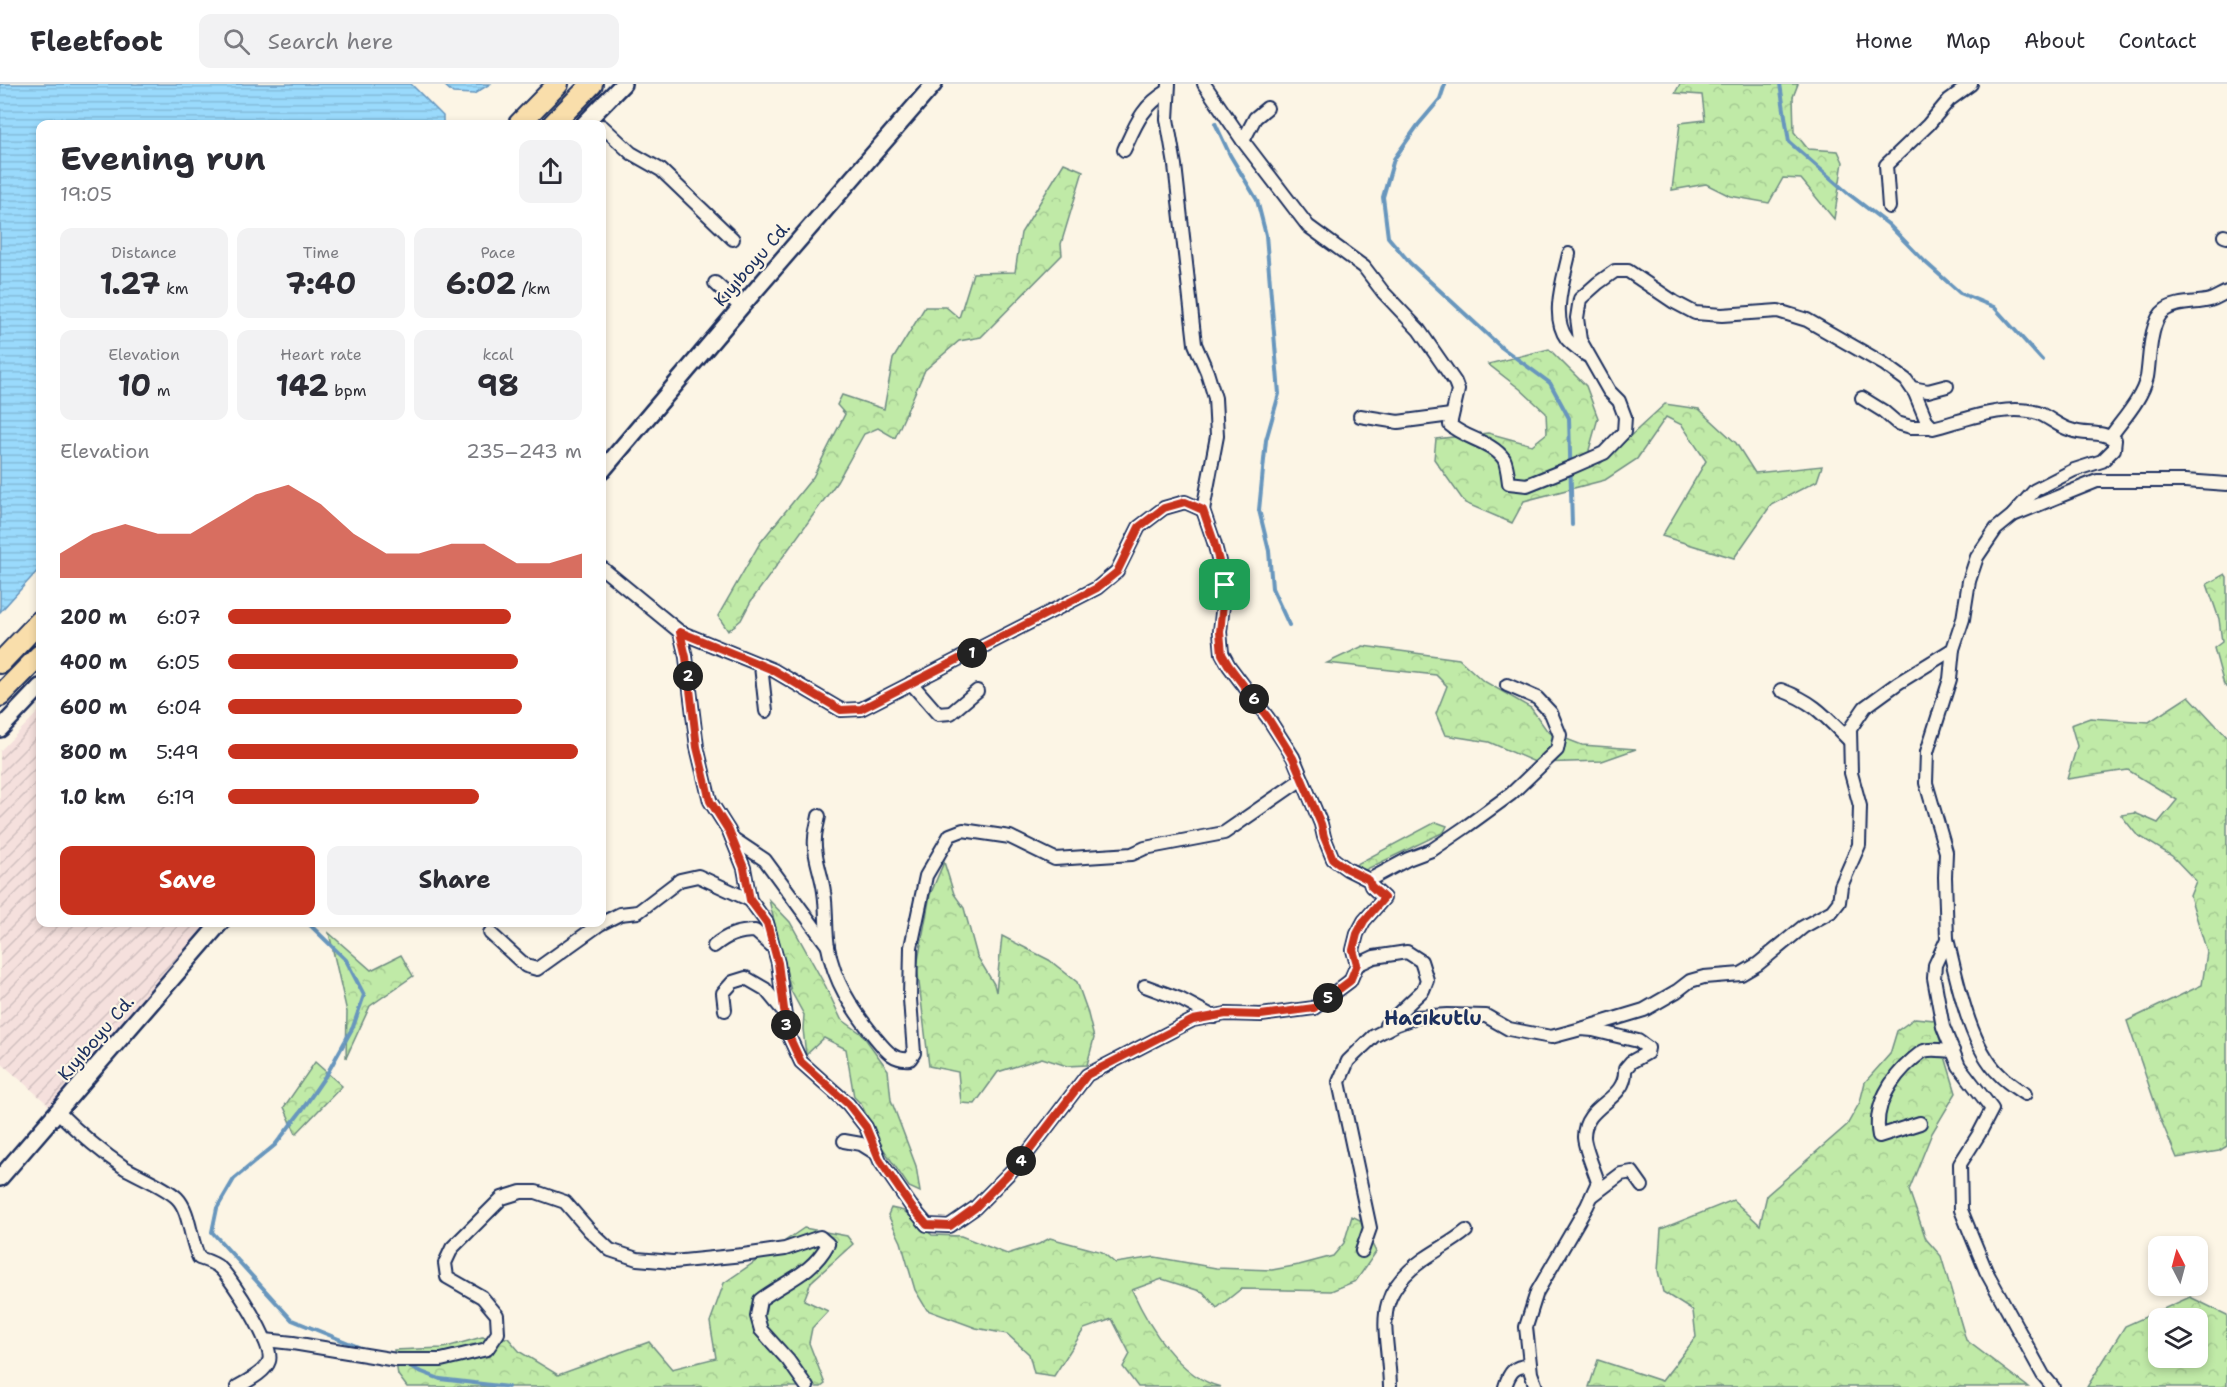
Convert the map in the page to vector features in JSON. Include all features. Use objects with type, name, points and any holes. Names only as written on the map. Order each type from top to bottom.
[{"type":"highway","points":[[523,120],[558,84]]},
{"type":"highway","points":[[557,120],[592,84]]},
{"type":"highway","points":[[0,663],[36,625]]},
{"type":"highway","points":[[0,696],[36,659]]},
{"type":"street","points":[[596,120],[623,84]]},
{"type":"street","name":"Kıyıboyu Cd.","points":[[606,466],[934,84]]},
{"type":"street","points":[[1204,84],[1243,141],[1308,226],[1364,267],[1383,292],[1419,330],[1455,382],[1458,390],[1450,425],[1460,434],[1487,445],[1504,460],[1509,483],[1527,485],[1604,453],[1624,432],[1625,417],[1619,401],[1609,392],[1580,340],[1577,318],[1580,299],[1615,271],[1628,271],[1674,302],[1695,313],[1722,315],[1778,311],[1808,320],[1884,364],[1906,380],[1912,388],[1927,423],[1932,427]]},
{"type":"street","points":[[1889,207],[1886,165],[1928,125],[1949,100],[1971,84]]},
{"type":"street","points":[[1124,150],[1142,112],[1169,88]]},
{"type":"street","points":[[680,632],[686,657],[697,747],[707,790],[710,801],[731,837],[744,868],[750,900],[767,923],[787,1032],[801,1062],[848,1104],[866,1127],[877,1154],[911,1206],[927,1225],[950,1226],[975,1208],[1023,1159],[1087,1075],[1193,1020],[1226,1014],[1261,1015],[1314,1008],[1350,981],[1357,964],[1353,950],[1357,934],[1364,921],[1384,898],[1371,886],[1369,880],[1333,859],[1293,758],[1268,718],[1222,654],[1220,632],[1225,585],[1203,510],[1217,436],[1215,398],[1195,344],[1175,165],[1167,119],[1169,88]]},
{"type":"street","points":[[1243,141],[1255,118],[1268,108]]},
{"type":"street","points":[[606,133],[631,153],[661,170],[733,239]]},
{"type":"street","points":[[1569,254],[1560,298],[1560,319],[1566,338],[1591,360]]},
{"type":"street","points":[[715,283],[741,307]]},
{"type":"street","points":[[2111,436],[2138,398],[2147,377],[2150,344],[2158,320],[2164,311],[2184,303],[2210,300],[2227,292]]},
{"type":"street","points":[[1912,388],[1928,391],[1947,386]]},
{"type":"street","points":[[1862,398],[1897,423],[1911,427],[1932,427],[2020,409],[2039,414],[2070,430],[2090,434],[2106,433],[2115,440],[2114,449],[2102,461],[2074,470],[2035,490],[2012,516],[1996,529],[1977,558],[1969,581],[1963,619],[1953,650],[1950,679],[1927,752],[1926,783],[1946,852],[1947,939],[1960,991],[1978,1047],[1998,1074],[2025,1095]]},
{"type":"street","points":[[1360,416],[1398,422],[1451,415]]},
{"type":"street","points":[[2012,516],[2097,481],[2185,481],[2227,484]]},
{"type":"street","points":[[606,571],[680,632],[761,666],[841,710],[861,709],[1097,588],[1117,572],[1139,527],[1164,508],[1185,502],[1203,510]]},
{"type":"street","points":[[1374,1036],[1416,1017],[1447,1015],[1486,1016],[1509,1029],[1551,1037],[1644,1010],[1690,981],[1704,977],[1741,974],[1758,964],[1803,927],[1832,911],[1839,902],[1841,886],[1859,845],[1860,806],[1851,773],[1850,729],[1864,707],[1898,683],[1953,650]]},
{"type":"street","points":[[761,666],[766,711]]},
{"type":"street","points":[[910,683],[938,714],[951,713],[977,691]]},
{"type":"street","points":[[1369,880],[1408,859],[1432,850],[1467,826],[1511,794],[1557,750],[1560,735],[1551,713],[1537,698],[1507,685]]},
{"type":"street","points":[[1781,690],[1800,697],[1816,707],[1849,740]]},
{"type":"street","points":[[0,729],[36,691]]},
{"type":"street","points":[[819,816],[814,839],[827,912],[828,946],[836,977],[856,1014],[890,1056],[910,1059],[914,1053],[910,999],[911,947],[926,876],[950,835],[963,830],[1010,837],[1055,860],[1132,854],[1145,848],[1224,833],[1302,779]]},
{"type":"street","points":[[731,837],[765,860],[828,946]]},
{"type":"street","points":[[606,921],[620,914],[638,912],[680,880],[698,876],[750,900]]},
{"type":"street","name":"Kıyıboyu Cd.","points":[[0,1178],[217,927]]},
{"type":"street","points":[[490,933],[526,966],[537,969],[596,927]]},
{"type":"street","points":[[714,946],[723,938],[740,931],[755,931],[773,947]]},
{"type":"street","points":[[1947,939],[1935,964],[1934,978],[1943,1027],[1959,1066],[1992,1109],[1960,1164],[1961,1210],[1986,1271],[2043,1376],[2053,1387]]},
{"type":"street","points":[[1357,964],[1374,957],[1407,952],[1421,961],[1427,980],[1423,990],[1348,1061],[1339,1082],[1370,1228],[1362,1251]]},
{"type":"street","points":[[725,1010],[723,993],[733,982],[746,978],[765,989],[784,1011]]},
{"type":"street","points":[[1145,986],[1180,999],[1214,1017]]},
{"type":"street","points":[[1536,1387],[1530,1366],[1527,1327],[1537,1292],[1598,1182],[1584,1138],[1591,1114],[1619,1091],[1625,1079],[1625,1069],[1631,1062],[1647,1053],[1648,1048],[1638,1041],[1610,1033],[1581,1029]]},
{"type":"street","points":[[1920,1123],[1879,1136],[1877,1125],[1879,1109],[1887,1089],[1905,1066],[1924,1051],[1953,1051]]},
{"type":"street","points":[[58,1112],[123,1167],[177,1198],[189,1220],[192,1244],[199,1258],[218,1266],[239,1292],[269,1348],[270,1360],[263,1370],[237,1387]]},
{"type":"street","points":[[844,1141],[861,1144],[877,1154]]},
{"type":"street","points":[[1591,1197],[1621,1174],[1632,1172],[1642,1186]]},
{"type":"street","points":[[265,1340],[396,1360],[441,1360],[486,1349],[498,1333],[497,1315],[482,1297],[447,1277],[445,1263],[452,1248],[502,1198],[521,1192],[536,1192],[565,1202],[610,1250],[637,1259],[673,1262],[743,1255],[784,1249],[820,1237],[828,1244],[820,1259],[795,1279],[776,1288],[760,1300],[757,1316],[760,1330],[788,1360],[807,1387]]},
{"type":"street","points":[[1390,1387],[1385,1328],[1385,1311],[1390,1292],[1412,1268],[1466,1231]]},
{"type":"street","points":[[1505,1387],[1509,1373],[1521,1366],[1530,1366]]},
{"type":"shaded area","points":[[36,714],[36,927],[206,927],[52,1108],[0,1062],[0,751]]},
{"type":"green space","points":[[1680,84],[1798,84],[1793,97],[1794,132],[1808,149],[1838,151],[1843,162],[1834,219],[1801,179],[1783,178],[1769,203],[1730,196],[1706,184],[1672,190],[1680,123],[1705,120],[1702,95],[1675,93]]},
{"type":"green space","points":[[1064,163],[1083,171],[1061,244],[1062,255],[981,337],[959,341],[925,370],[895,438],[878,428],[864,434],[837,482],[751,601],[741,620],[728,631],[718,616],[760,543],[813,477],[845,414],[837,405],[842,395],[884,409],[893,359],[925,307],[946,307],[959,318],[973,273],[1015,272],[1021,233]]},
{"type":"green space","points":[[1549,349],[1586,386],[1598,418],[1589,450],[1600,464],[1665,404],[1699,409],[1736,443],[1755,473],[1822,466],[1817,481],[1771,505],[1734,558],[1662,536],[1706,461],[1682,425],[1666,417],[1637,459],[1605,480],[1524,501],[1512,523],[1465,503],[1434,459],[1436,439],[1488,433],[1532,445],[1547,433],[1546,413],[1488,364]]},
{"type":"green space","points":[[2225,574],[2227,577],[2227,687],[2224,685],[2214,648],[2222,642],[2219,619],[2207,584]]},
{"type":"green space","points":[[1363,646],[1459,659],[1482,680],[1531,708],[1548,732],[1582,745],[1636,749],[1602,761],[1537,763],[1489,742],[1445,735],[1436,714],[1447,686],[1436,675],[1327,663]]},
{"type":"green space","points":[[2189,696],[2227,737],[2227,1146],[2219,1151],[2177,1158],[2160,1118],[2127,1021],[2202,985],[2207,952],[2190,896],[2196,881],[2172,856],[2136,834],[2121,815],[2135,813],[2158,823],[2177,800],[2128,770],[2067,779],[2077,746],[2071,725],[2090,718],[2149,722]]},
{"type":"green space","points":[[1436,822],[1447,826],[1444,832],[1363,871],[1355,865]]},
{"type":"green space","points":[[944,862],[954,894],[964,908],[977,956],[994,984],[996,992],[1002,936],[1049,960],[1077,982],[1094,1038],[1087,1065],[1067,1066],[1042,1058],[998,1072],[975,1104],[961,1103],[958,1072],[929,1066],[917,966],[930,895]]},
{"type":"green space","points":[[769,900],[790,922],[841,1019],[862,1034],[888,1070],[891,1100],[916,1166],[920,1192],[909,1187],[882,1147],[861,1104],[854,1097],[846,1049],[824,1038],[806,1055],[804,1015],[791,991]]},
{"type":"green space","points":[[329,933],[371,970],[401,955],[413,976],[370,1006],[346,1058],[347,1012]]},
{"type":"green space","points":[[1915,1018],[1934,1020],[1956,1093],[1932,1133],[1909,1190],[1926,1239],[1941,1256],[1966,1340],[2028,1387],[1589,1387],[1598,1360],[1662,1381],[1696,1337],[1693,1311],[1663,1292],[1658,1271],[1661,1229],[1733,1200],[1760,1225],[1767,1195],[1847,1125],[1860,1102],[1865,1082],[1890,1054],[1897,1031]]},
{"type":"green space","points":[[315,1062],[342,1086],[296,1134],[284,1107]]},
{"type":"green space","points":[[891,1208],[904,1211],[932,1235],[961,1236],[1007,1254],[1050,1238],[1102,1252],[1115,1263],[1155,1257],[1216,1268],[1272,1270],[1333,1256],[1344,1243],[1352,1216],[1360,1220],[1376,1252],[1356,1281],[1331,1291],[1241,1289],[1217,1308],[1203,1292],[1162,1279],[1132,1290],[1147,1319],[1167,1349],[1192,1373],[1221,1387],[1138,1387],[1123,1367],[1130,1354],[1112,1319],[1084,1329],[1054,1376],[1034,1373],[1029,1354],[1007,1334],[976,1328],[927,1310],[915,1290],[901,1242],[888,1215]]},
{"type":"green space","points":[[804,1228],[847,1236],[853,1244],[811,1282],[804,1300],[828,1311],[812,1328],[809,1343],[825,1384],[821,1387],[407,1387],[398,1375],[394,1350],[443,1348],[482,1337],[508,1338],[520,1352],[558,1375],[649,1342],[672,1369],[716,1358],[710,1322],[724,1283]]},
{"type":"green space","points":[[2190,1297],[2227,1315],[2227,1387],[2087,1387],[2125,1326],[2148,1316],[2148,1368],[2208,1368],[2208,1308],[2165,1308]]},
{"type":"water","points":[[0,84],[411,84],[443,116],[443,120],[36,120],[36,572],[0,612]]},
{"type":"water","points":[[443,84],[490,84],[474,94],[453,93]]},
{"type":"waterway","points":[[1445,84],[1440,99],[1394,159],[1383,197],[1388,237],[1410,263],[1501,347],[1550,383],[1569,418],[1572,525]]},
{"type":"waterway","points":[[1780,84],[1789,142],[1850,195],[1888,224],[1924,261],[1960,293],[1994,307],[2042,360]]},
{"type":"waterway","points":[[1215,123],[1230,155],[1257,200],[1266,235],[1279,394],[1266,440],[1259,510],[1269,551],[1272,588],[1289,625]]},
{"type":"waterway","points":[[312,927],[346,960],[364,995],[353,1027],[328,1072],[275,1145],[234,1179],[217,1208],[212,1232],[292,1320],[366,1350]]},
{"type":"waterway","points":[[404,1365],[440,1379],[508,1387]]},
{"type":"district","name":"Hacıkutlu","points":[[1433,1018]]},
{"type":"route","points":[[1185,502],[1203,510],[1225,585],[1220,632],[1222,654],[1268,718],[1293,758],[1333,859],[1369,880],[1371,886],[1384,898],[1364,921],[1357,934],[1353,950],[1357,964],[1350,981],[1314,1008],[1261,1015],[1226,1014],[1193,1020],[1087,1075],[1023,1159],[975,1208],[950,1226],[927,1225],[880,1161],[866,1127],[848,1104],[801,1062],[787,1032],[778,963],[767,923],[750,900],[744,868],[729,831],[710,801],[697,747],[686,657],[680,632],[773,670],[841,710],[861,709],[1097,588],[1117,572],[1139,527],[1164,508],[1185,502]]}]
